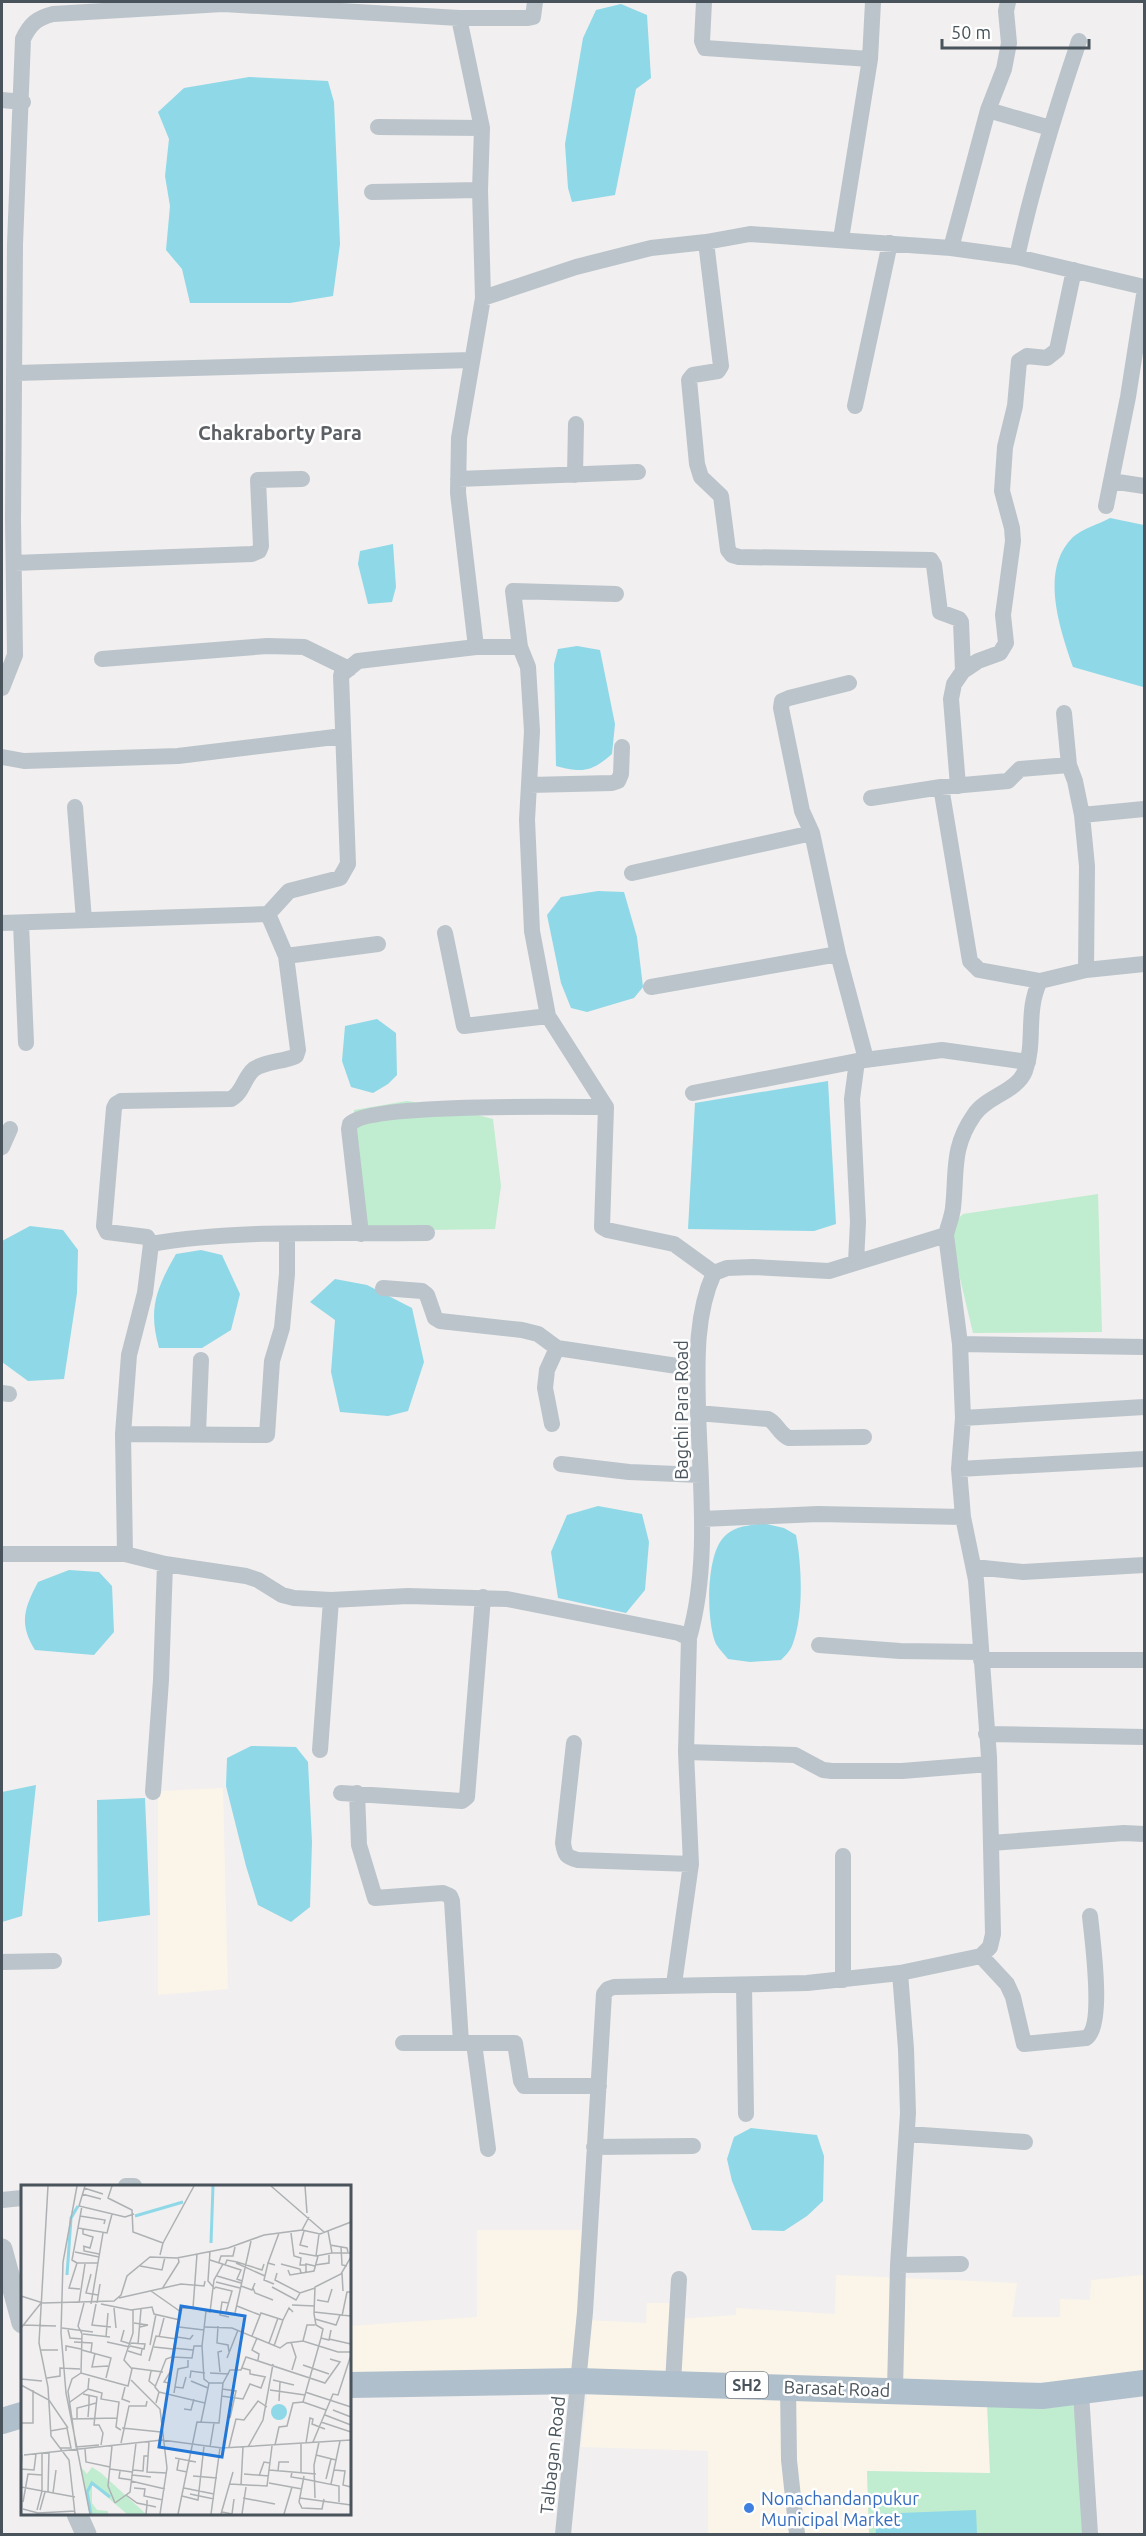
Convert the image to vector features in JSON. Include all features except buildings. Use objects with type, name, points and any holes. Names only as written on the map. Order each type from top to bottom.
[{"type":"main road","name":"Barasat Road","points":[[351,2385],[579,2380],[1042,2396],[1144,2383]]},
{"type":"main road","points":[[2,2421],[21,2415]]},
{"type":"street","points":[[2,688],[8,655],[9,599],[14,563],[7,449],[16,373],[9,306],[8,244],[23,102],[23,39],[29,26],[39,18],[53,14],[223,3],[459,18],[528,18],[533,17],[535,2]]},
{"type":"street","points":[[704,2],[702,41],[705,48],[870,59]]},
{"type":"street","points":[[841,239],[870,59],[873,2]]},
{"type":"street","points":[[951,248],[988,110],[1004,69],[1009,43],[1006,11],[1008,2]]},
{"type":"street","points":[[459,18],[482,128],[480,190],[483,298],[459,438],[458,479],[476,647]]},
{"type":"street","points":[[1017,257],[1050,128],[1079,41]]},
{"type":"street","points":[[2,100],[23,102]]},
{"type":"street","points":[[988,110],[1050,128]]},
{"type":"street","points":[[378,127],[482,128]]},
{"type":"street","points":[[372,192],[480,190]]},
{"type":"street","points":[[483,298],[576,267],[651,248],[750,234],[951,248],[1017,257],[1144,287]]},
{"type":"street","points":[[706,242],[721,366],[718,371],[693,375],[689,380],[697,464],[701,477],[721,496],[728,550],[732,555],[739,557],[931,560],[934,565],[940,612],[959,619],[961,622],[963,671]]},
{"type":"street","points":[[855,406],[890,243]]},
{"type":"street","points":[[1074,270],[1058,350],[1047,358],[1027,356],[1019,361],[1015,406],[1005,447],[1002,491],[1012,528],[1013,541],[1003,615],[1005,648],[1000,653],[978,661],[963,671],[954,684],[951,699],[949,787],[970,961],[980,970],[1040,981],[1086,970],[1144,964]]},
{"type":"street","points":[[1106,506],[1128,397],[1144,295]]},
{"type":"street","points":[[16,373],[471,360]]},
{"type":"street","points":[[575,475],[576,424]]},
{"type":"street","points":[[458,479],[638,472]]},
{"type":"street","points":[[14,563],[252,554],[260,551],[261,546],[258,480],[302,479]]},
{"type":"street","points":[[1111,481],[1144,486]]},
{"type":"street","points":[[616,594],[513,591],[520,647],[528,667],[532,731],[527,820],[532,931],[548,1016],[606,1107],[602,1222],[604,1229],[674,1244],[714,1273],[727,1268],[753,1267],[829,1271],[946,1235]]},
{"type":"street","points":[[102,659],[267,646],[304,647],[349,669]]},
{"type":"street","points":[[2,923],[268,914],[289,891],[340,878],[346,872],[348,864],[341,675],[358,661],[476,647],[520,647]]},
{"type":"street","points":[[849,683],[782,701],[781,708],[802,811],[812,833],[862,1060],[852,1099],[858,1222],[856,1262]]},
{"type":"street","points":[[1064,713],[1069,765],[1076,781],[1087,866],[1086,970]]},
{"type":"street","points":[[2,758],[46,761],[178,756],[343,736]]},
{"type":"street","points":[[529,786],[618,781],[621,774],[622,747]]},
{"type":"street","points":[[871,798],[1008,781],[1020,769],[1069,765]]},
{"type":"street","points":[[75,807],[84,920]]},
{"type":"street","points":[[1082,815],[1144,809]]},
{"type":"street","points":[[632,873],[812,833]]},
{"type":"street","points":[[125,1554],[123,1434],[129,1356],[145,1293],[151,1244],[147,1237],[107,1232],[104,1226],[116,1104],[121,1101],[225,1101],[238,1095],[250,1073],[257,1067],[296,1056],[298,1050],[286,956],[268,914]]},
{"type":"street","points":[[21,923],[26,1042]]},
{"type":"street","points":[[445,933],[464,1026],[548,1016]]},
{"type":"street","points":[[286,956],[378,944]]},
{"type":"street","points":[[651,987],[838,954]]},
{"type":"street","points":[[674,1984],[744,1985],[843,1980],[900,1973],[981,1956],[990,1947],[993,1934],[989,1764],[974,1567],[963,1517],[959,1469],[963,1418],[960,1344],[946,1235],[953,1209],[957,1151],[973,1116],[991,1099],[1018,1082],[1024,1074],[1028,1062],[1030,1008],[1040,981]]},
{"type":"street","points":[[693,1093],[862,1060],[942,1050],[1028,1062]]},
{"type":"street","points":[[361,1234],[349,1129],[350,1124],[359,1117],[414,1109],[606,1107]]},
{"type":"street","points":[[2,1147],[10,1129]]},
{"type":"street","points":[[151,1244],[175,1240],[287,1234],[427,1233]]},
{"type":"street","points":[[123,1434],[267,1435],[272,1361],[283,1317],[287,1234]]},
{"type":"street","name":"Bagchi Para Road","points":[[674,1984],[691,1864],[686,1752],[689,1638],[696,1612],[702,1519],[696,1348],[708,1286],[714,1273]]},
{"type":"street","points":[[383,1288],[422,1291],[427,1295],[435,1318],[440,1321],[522,1330],[538,1334],[557,1348],[697,1369]]},
{"type":"street","points":[[960,1344],[1144,1347]]},
{"type":"street","points":[[552,1424],[545,1388],[547,1370],[557,1348]]},
{"type":"street","points":[[198,1433],[201,1360]]},
{"type":"street","points":[[963,1418],[1144,1407]]},
{"type":"street","points":[[698,1413],[768,1419],[784,1436],[789,1438],[864,1437]]},
{"type":"street","points":[[959,1469],[1144,1460]]},
{"type":"street","points":[[561,1464],[629,1472],[700,1475]]},
{"type":"street","points":[[702,1519],[818,1514],[963,1517]]},
{"type":"street","points":[[2,1554],[125,1554],[165,1564],[246,1576],[258,1580],[282,1595],[294,1598],[331,1600],[408,1596],[507,1599],[679,1633],[689,1638]]},
{"type":"street","points":[[153,1792],[161,1680],[165,1564]]},
{"type":"street","points":[[974,1567],[1023,1572],[1144,1565]]},
{"type":"street","points":[[483,1597],[467,1797],[462,1801],[349,1793],[359,1845],[375,1898],[443,1893],[450,1896],[452,1901],[467,2043],[488,2149]]},
{"type":"street","points":[[320,1750],[331,1600]]},
{"type":"street","points":[[819,1645],[981,1656],[1144,1660]]},
{"type":"street","points":[[986,1734],[1144,1737]]},
{"type":"street","points":[[574,1743],[563,1843],[568,1858],[691,1864]]},
{"type":"street","points":[[686,1752],[795,1755],[823,1770],[832,1771],[902,1771],[989,1764]]},
{"type":"street","points":[[991,1842],[1124,1833],[1144,1834]]},
{"type":"street","points":[[843,1856],[843,1980]]},
{"type":"street","points":[[981,1956],[1007,1984],[1013,1997],[1024,2044],[1086,2038],[1093,2031],[1097,1982],[1090,1916]]},
{"type":"street","points":[[2,1962],[54,1961]]},
{"type":"street","points":[[895,2390],[898,2265],[907,2134],[906,2049],[900,1973]]},
{"type":"street","name":"Talbagan Road","points":[[563,2535],[579,2380],[604,1994],[608,1989],[614,1987],[674,1984]]},
{"type":"street","points":[[744,1985],[746,2114]]},
{"type":"street","points":[[403,2043],[515,2043],[521,2081],[524,2085],[599,2086]]},
{"type":"street","points":[[907,2134],[1025,2142]]},
{"type":"street","points":[[594,2147],[693,2146]]},
{"type":"street","points":[[2,2200],[21,2198]]},
{"type":"street","points":[[2,2249],[5,2271],[21,2320]]},
{"type":"street","points":[[898,2265],[961,2264]]},
{"type":"street","points":[[673,2383],[679,2279]]},
{"type":"street","points":[[788,2386],[789,2460],[797,2535]]},
{"type":"street","points":[[1081,2392],[1089,2535]]},
{"type":"street","points":[[77,2515],[86,2535]]},
{"type":"shaded area","points":[[223,1788],[228,1989],[158,1995],[158,1791]]},
{"type":"shaded area","points":[[477,2230],[587,2230],[577,2371],[351,2379],[351,2326],[477,2317]]},
{"type":"shaded area","points":[[836,2275],[1017,2283],[1012,2317],[1060,2317],[1060,2299],[1090,2300],[1091,2280],[1144,2275],[1144,2376],[1120,2381],[981,2383],[582,2376],[587,2320],[646,2323],[647,2303],[675,2303],[678,2319],[736,2315],[736,2308],[835,2314]]},
{"type":"shaded area","points":[[588,2387],[987,2402],[990,2473],[867,2471],[869,2534],[708,2534],[708,2451],[581,2447]]},
{"type":"green space","points":[[407,1101],[446,1107],[493,1119],[501,1186],[495,1229],[358,1231],[354,1110]]},
{"type":"green space","points":[[1098,1194],[1102,1332],[973,1333],[948,1228],[963,1214]]},
{"type":"green space","points":[[1079,2395],[1086,2534],[869,2534],[867,2471],[990,2473],[987,2402]]},
{"type":"water","points":[[621,4],[647,15],[651,78],[636,89],[615,195],[572,202],[568,188],[565,144],[583,38],[596,10]]},
{"type":"water","points":[[249,77],[328,81],[334,102],[340,244],[333,296],[290,303],[190,303],[182,269],[166,250],[170,206],[165,176],[169,139],[158,112],[184,88]]},
{"type":"water","points":[[1110,518],[1144,525],[1143,687],[1073,667],[1058,618],[1055,583],[1057,566],[1063,551],[1077,534]]},
{"type":"water","points":[[393,544],[396,587],[392,602],[368,604],[358,564],[360,551]]},
{"type":"water","points":[[577,646],[600,650],[615,724],[612,754],[592,768],[573,770],[556,766],[554,664],[558,649]]},
{"type":"water","points":[[598,891],[624,892],[637,937],[643,987],[634,998],[587,1012],[571,1008],[561,983],[547,915],[561,897]]},
{"type":"water","points":[[377,1019],[396,1033],[397,1075],[373,1093],[351,1087],[342,1061],[345,1026]]},
{"type":"water","points":[[828,1081],[836,1224],[814,1231],[688,1229],[695,1103]]},
{"type":"water","points":[[30,1226],[63,1230],[78,1250],[77,1293],[64,1379],[28,1381],[2,1362],[2,1241]]},
{"type":"water","points":[[201,1250],[222,1255],[240,1294],[231,1330],[202,1348],[159,1348],[154,1310],[163,1278],[176,1254]]},
{"type":"water","points":[[335,1279],[367,1285],[412,1308],[424,1362],[408,1411],[388,1416],[340,1412],[331,1372],[335,1320],[310,1302]]},
{"type":"water","points":[[598,1506],[642,1514],[649,1542],[645,1590],[626,1613],[558,1598],[551,1552],[567,1515]]},
{"type":"water","points":[[762,1523],[784,1528],[796,1535],[801,1591],[796,1634],[791,1648],[781,1660],[750,1662],[728,1659],[716,1644],[710,1620],[709,1590],[713,1559],[717,1547],[731,1531]]},
{"type":"water","points":[[69,1570],[99,1572],[112,1586],[114,1632],[94,1655],[35,1650],[26,1632],[25,1615],[38,1582]]},
{"type":"water","points":[[251,1746],[296,1747],[308,1762],[312,1842],[310,1907],[291,1922],[258,1905],[226,1786],[227,1758]]},
{"type":"water","points":[[36,1785],[22,1916],[2,1922],[2,1792]]},
{"type":"water","points":[[145,1798],[150,1915],[98,1922],[97,1800]]},
{"type":"water","points":[[751,2128],[817,2135],[824,2156],[823,2201],[807,2216],[784,2231],[752,2230],[732,2181],[727,2159],[734,2137]]},
{"type":"water","points":[[976,2510],[977,2534],[876,2534],[875,2514]]},
{"type":"place","name":"Nonachandanpukur Municipal Market","points":[[749,2508]]},
{"type":"district","name":"Chakraborty Para","points":[[280,432]]}]
